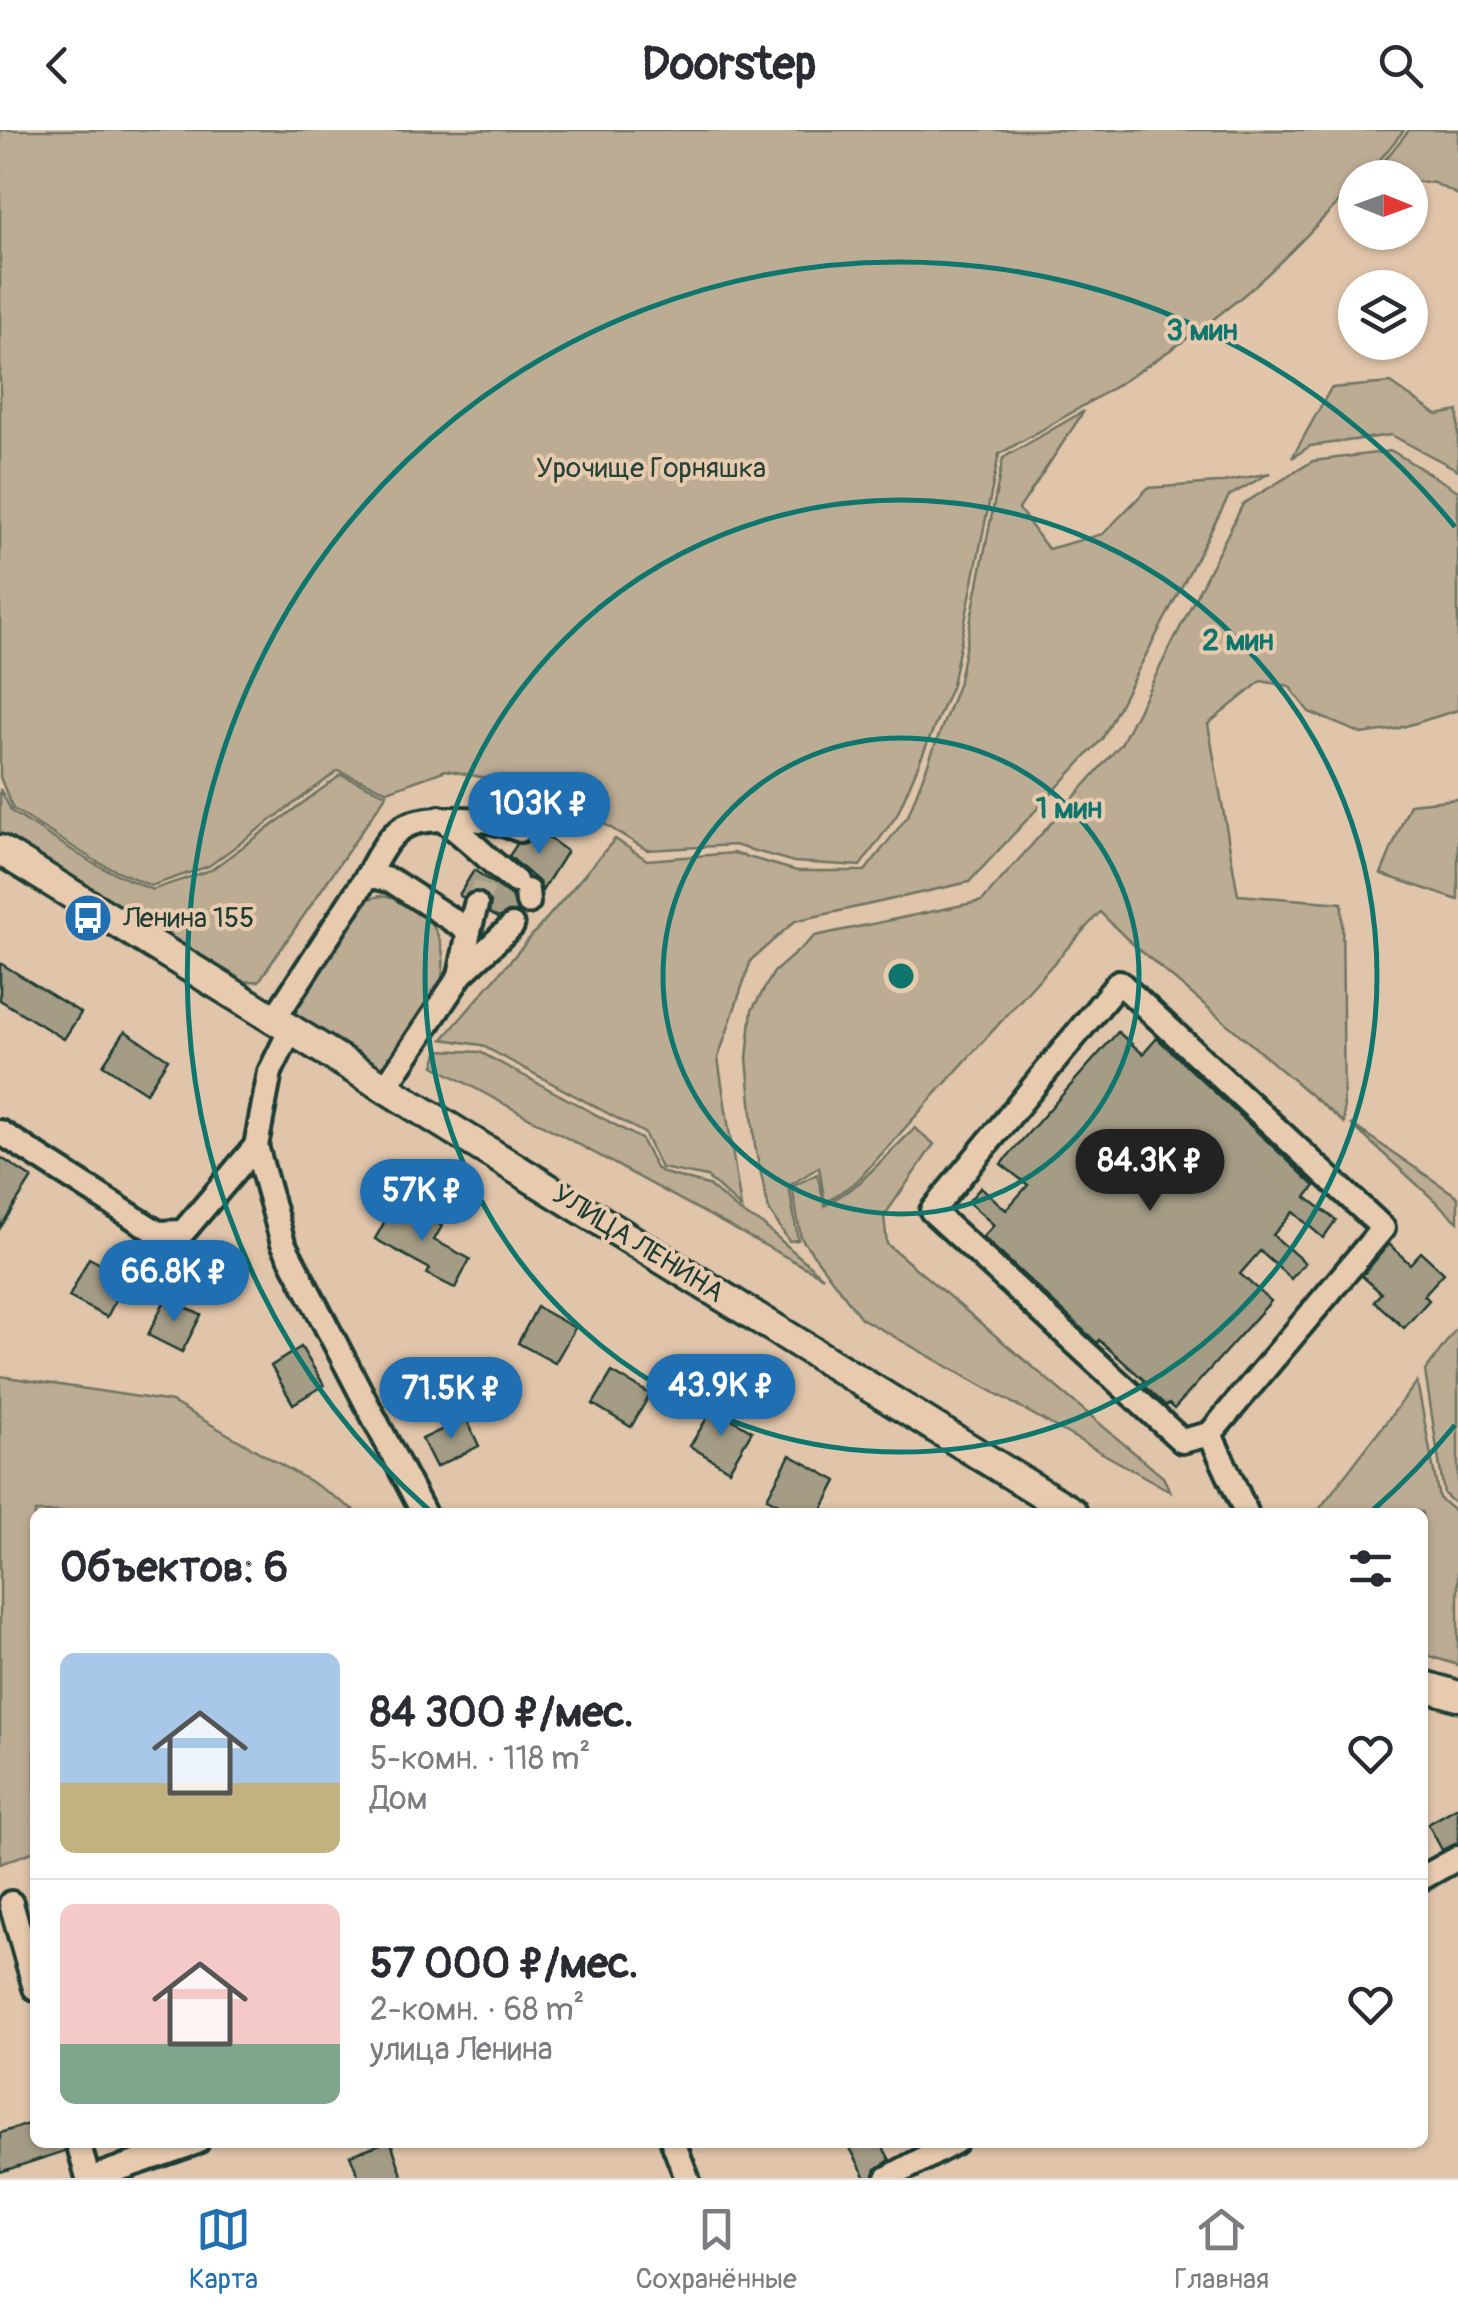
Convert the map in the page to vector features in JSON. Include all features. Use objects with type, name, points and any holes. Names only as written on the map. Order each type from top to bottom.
[{"type":"main road","name":"УЛИЦА ЛЕНИНА","points":[[0,850],[1066,1508]]},
{"type":"main road","points":[[1428,1686],[1458,1696]]},
{"type":"street","points":[[421,1508],[283,1243],[256,1146],[282,1026],[390,838],[406,824],[422,818],[500,822],[520,830]]},
{"type":"street","points":[[440,818],[459,830],[487,868],[524,891]]},
{"type":"street","points":[[368,875],[392,881],[469,932]]},
{"type":"street","points":[[460,976],[476,905]]},
{"type":"street","points":[[385,1088],[460,976],[512,926]]},
{"type":"street","points":[[1119,982],[1383,1228],[1210,1434],[1182,1441],[932,1211],[1119,982]]},
{"type":"street","points":[[0,1132],[158,1233],[183,1232],[256,1146]]},
{"type":"street","points":[[1210,1434],[1244,1508]]},
{"type":"street","points":[[1428,1875],[1458,1858]]},
{"type":"street","points":[[6,1903],[30,1973]]},
{"type":"street","points":[[80,2148],[90,2178],[180,2148]]},
{"type":"street","points":[[676,2148],[687,2178]]},
{"type":"street","points":[[888,2178],[945,2148]]},
{"type":"green space","name":"Урочище Горняшка","points":[[0,130],[1404,130],[1380,160],[1338,160],[1338,203],[1239,299],[1122,382],[999,454],[952,685],[897,815],[860,866],[794,862],[734,845],[647,850],[550,791],[446,770],[388,791],[338,771],[209,866],[151,886],[97,862],[13,809],[0,777]]},
{"type":"green space","points":[[1409,130],[1458,130],[1458,195],[1428,182],[1428,160],[1385,160]]},
{"type":"green space","points":[[1391,383],[1437,415],[1458,411],[1458,470],[1391,435],[1310,446],[1292,458],[1331,388]]},
{"type":"green space","points":[[1084,411],[1019,509],[1048,549],[1103,534],[1148,488],[1218,483],[1270,473],[1229,496],[1102,739],[969,882],[795,921],[751,960],[718,1058],[741,1208],[707,1177],[661,1168],[644,1133],[481,1045],[443,1039],[615,839],[647,860],[734,853],[797,871],[865,871],[908,816],[958,685],[1003,458]]},
{"type":"green space","points":[[1392,451],[1458,491],[1458,710],[1396,729],[1362,734],[1309,712],[1289,686],[1261,681],[1208,724],[1238,895],[1342,903],[1344,1123],[1100,912],[857,1181],[825,1203],[819,1167],[789,1186],[798,1240],[789,1241],[769,1210],[755,1146],[747,1058],[752,1010],[774,972],[815,936],[982,901],[1121,744],[1243,504],[1313,461]]},
{"type":"green space","points":[[341,775],[387,794],[259,981],[237,982],[0,838],[0,789],[12,812],[94,864],[152,890],[211,870]]},
{"type":"green space","points":[[1458,799],[1458,900],[1381,874],[1410,804]]},
{"type":"green space","points":[[380,896],[413,906],[425,916],[434,928],[443,957],[433,1002],[398,1054],[377,1071],[304,1027],[295,1014],[298,998],[363,900]]},
{"type":"green space","points":[[439,1050],[480,1052],[641,1139],[656,1168],[708,1185],[762,1224],[823,1277],[434,1066]]},
{"type":"green space","points":[[1351,1124],[1458,1197],[1458,1222]]},
{"type":"green space","points":[[915,1128],[934,1144],[884,1216],[887,1244],[1163,1477],[1170,1491],[861,1318],[801,1238],[792,1187],[817,1174],[825,1206],[859,1183]]},
{"type":"green space","points":[[1458,1326],[1458,1506],[1444,1494],[1425,1371]]},
{"type":"green space","points":[[0,1376],[172,1402],[351,1508],[30,1508],[30,1853],[0,1864]]},
{"type":"green space","points":[[1417,1382],[1439,1498],[1458,1514],[1458,1665],[1428,1656],[1428,1508],[1320,1508]]},
{"type":"building","points":[[535,828],[567,851],[542,891],[539,882],[509,856],[517,844],[530,841]]},
{"type":"building","points":[[474,870],[512,896],[517,912],[499,918],[489,913],[491,902],[486,894],[473,890],[463,898],[459,895]]},
{"type":"building","points":[[0,963],[81,1013],[64,1039],[0,1000]]},
{"type":"building","points":[[125,1031],[168,1059],[146,1093],[103,1065]]},
{"type":"building","points":[[1118,1032],[1143,1054],[1157,1038],[1315,1186],[1306,1197],[1336,1220],[1323,1238],[1293,1212],[1273,1235],[1305,1263],[1291,1279],[1260,1251],[1240,1274],[1271,1301],[1174,1409],[1166,1406],[1142,1384],[1145,1381],[1099,1340],[1097,1343],[983,1237],[994,1225],[968,1202],[981,1187],[1006,1210],[1028,1185],[1001,1164]]},
{"type":"building","points":[[0,1157],[32,1178],[0,1228]]},
{"type":"building","points":[[396,1201],[442,1226],[434,1240],[470,1259],[455,1288],[427,1274],[430,1269],[375,1239]]},
{"type":"building","points":[[1389,1244],[1410,1264],[1421,1252],[1444,1273],[1424,1295],[1429,1300],[1404,1328],[1374,1301],[1381,1293],[1362,1276]]},
{"type":"building","points":[[89,1258],[127,1278],[107,1317],[69,1297]]},
{"type":"building","points":[[166,1298],[201,1315],[182,1352],[148,1335]]},
{"type":"building","points":[[537,1307],[575,1328],[555,1363],[518,1343]]},
{"type":"building","points":[[301,1347],[324,1385],[293,1404],[271,1366]]},
{"type":"building","points":[[612,1372],[650,1394],[631,1427],[593,1404]]},
{"type":"building","points":[[713,1408],[752,1431],[729,1470],[690,1446]]},
{"type":"building","points":[[466,1418],[479,1446],[436,1467],[422,1439]]},
{"type":"building","points":[[790,1455],[837,1481],[823,1508],[786,1508],[767,1498]]},
{"type":"building","points":[[1458,1807],[1458,1843],[1442,1850],[1428,1824]]},
{"type":"building","points":[[30,2124],[30,2148],[65,2151],[0,2172],[0,2133]]},
{"type":"building","points":[[369,2148],[393,2148],[403,2178],[359,2178],[350,2155]]},
{"type":"building","points":[[850,2148],[883,2148],[890,2160],[876,2169],[873,2178],[866,2178]]},
{"type":"tunnel","points":[[476,905],[487,878]]},
{"type":"place","name":"Ленина 155","points":[[88,918]]}]
